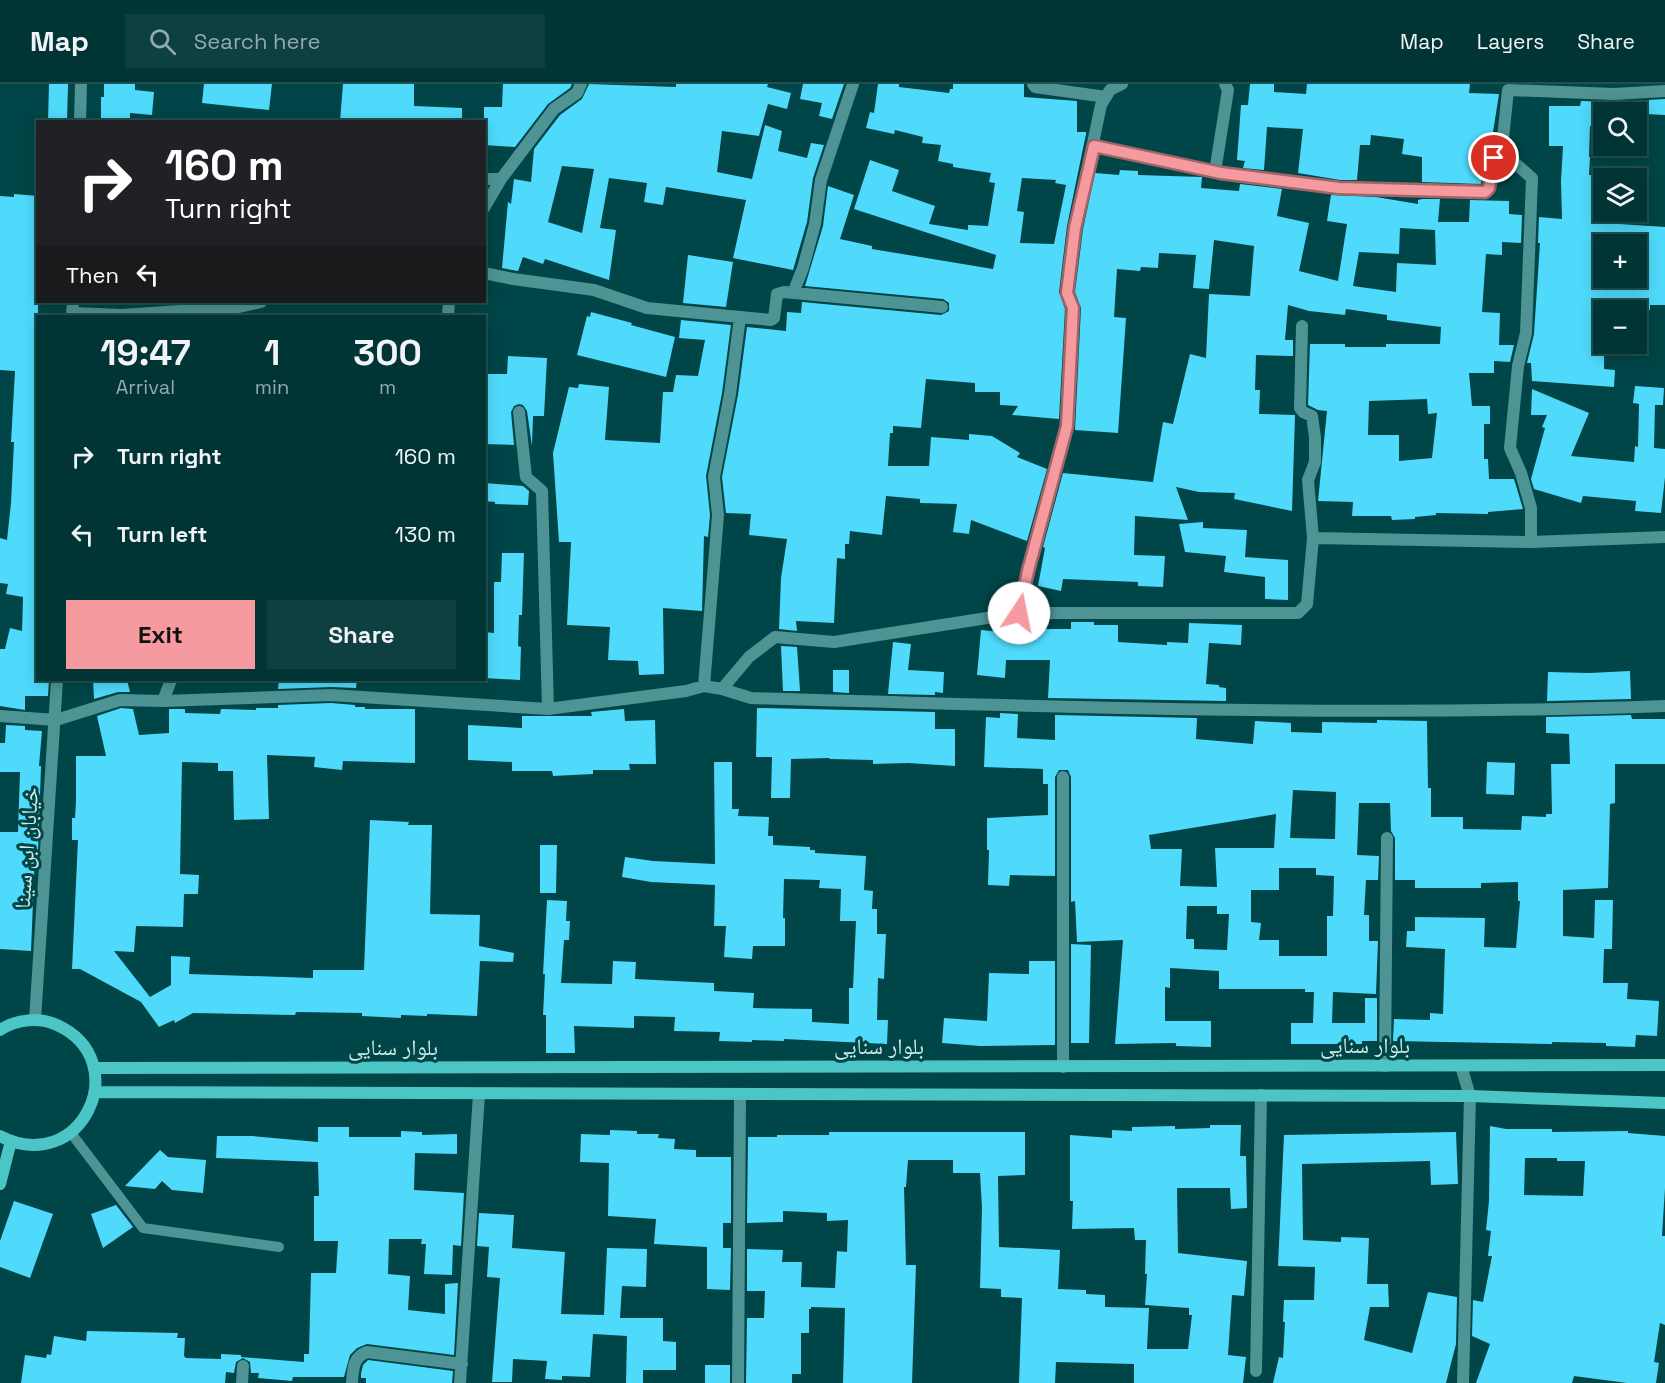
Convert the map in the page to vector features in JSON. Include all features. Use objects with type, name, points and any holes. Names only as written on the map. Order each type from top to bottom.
[{"type":"main road","points":[[0,1030],[18,1022],[35,1020],[66,1029],[79,1040],[88,1053],[94,1068],[95,1092],[91,1108],[82,1122],[71,1133],[57,1141],[42,1145],[26,1145],[5,1139],[0,1184]]},
{"type":"main road","name":"بلوار سنایی","points":[[94,1068],[1665,1065]]},
{"type":"main road","name":"بلوار سنایی","points":[[95,1092],[1470,1096],[1665,1103]]},
{"type":"street","points":[[80,120],[81,84]]},
{"type":"street","points":[[486,205],[501,179],[554,109],[577,93],[581,84]]},
{"type":"street","points":[[793,293],[803,268],[815,224],[821,180],[853,84]]},
{"type":"street","points":[[1033,84],[1035,87],[1106,97]]},
{"type":"street","points":[[1019,613],[1067,426],[1073,308],[1067,293],[1075,228],[1101,105],[1110,90],[1122,84]]},
{"type":"street","points":[[1215,171],[1228,90],[1225,84]]},
{"type":"street","points":[[1531,542],[1531,508],[1521,473],[1510,448],[1518,366],[1526,333],[1532,178],[1509,158],[1502,148],[1508,90],[1665,91]]},
{"type":"street","points":[[1094,146],[1215,171],[1339,188],[1485,192],[1489,188],[1494,158],[1509,158]]},
{"type":"street","points":[[486,179],[501,179]]},
{"type":"street","points":[[486,273],[594,290],[647,308],[771,320],[774,318],[777,294],[784,292],[942,307]]},
{"type":"street","points":[[73,310],[122,315],[239,307],[257,303]]},
{"type":"street","points":[[704,686],[717,515],[714,477],[730,394],[740,317]]},
{"type":"street","points":[[722,689],[748,657],[774,637],[834,642],[1019,613],[1298,613],[1307,604],[1313,538],[1308,480],[1314,462],[1315,437],[1312,416],[1300,408],[1302,326]]},
{"type":"street","points":[[519,412],[526,477],[542,491],[549,709]]},
{"type":"street","points":[[1313,538],[1531,542],[1665,537]]},
{"type":"street","name":"خیابان ابن سینا","points":[[35,1020],[57,681]]},
{"type":"street","points":[[163,701],[171,681]]},
{"type":"street","points":[[0,716],[56,720],[120,700],[163,701],[331,695],[549,709],[686,691],[704,686],[751,698],[1210,711],[1552,710],[1665,706]]},
{"type":"street","points":[[1063,1067],[1064,777]]},
{"type":"street","points":[[1385,1066],[1387,838]]},
{"type":"street","points":[[1461,1066],[1470,1096],[1463,1383]]},
{"type":"street","points":[[460,1383],[478,1094]]},
{"type":"street","points":[[738,1383],[740,1095]]},
{"type":"street","points":[[1257,1371],[1261,1095]]},
{"type":"street","points":[[352,1383],[354,1364],[360,1355],[367,1352],[462,1364]]},
{"type":"street","points":[[242,1383],[243,1366]]},
{"type":"lane","points":[[71,1133],[143,1228],[279,1247]]},
{"type":"building","points":[[49,84],[68,84],[67,120],[48,120]]},
{"type":"building","points":[[104,84],[135,84],[135,90],[154,92],[152,115],[130,113],[130,120],[101,120],[101,97],[104,97]]},
{"type":"building","points":[[204,84],[272,84],[269,110],[202,103]]},
{"type":"building","points":[[343,84],[414,84],[414,106],[462,108],[462,120],[340,120]]},
{"type":"building","points":[[503,84],[572,84],[548,104],[515,147],[486,145],[484,107],[502,107]]},
{"type":"building","points":[[589,84],[676,87],[676,84],[768,84],[767,87],[791,93],[787,109],[768,104],[759,136],[722,131],[717,172],[752,179],[765,125],[782,131],[778,151],[807,158],[811,143],[824,145],[813,178],[807,222],[793,270],[733,258],[746,200],[666,187],[663,205],[644,202],[647,183],[609,178],[600,228],[616,230],[609,280],[545,259],[543,264],[523,257],[518,271],[502,268],[508,202],[511,204],[514,179],[531,182],[534,149],[560,115],[582,99]],"holes":[[[562,166],[594,169],[582,233],[548,222]]]},
{"type":"building","points":[[803,84],[844,84],[832,119],[819,116],[822,103],[800,99]]},
{"type":"building","points":[[878,84],[899,84],[899,87],[949,93],[950,89],[953,89],[953,84],[1024,84],[1024,97],[1077,101],[1077,132],[1086,132],[1086,134],[1067,226],[1059,292],[1065,309],[1059,419],[1012,415],[1018,406],[1000,405],[1000,392],[975,392],[975,383],[926,379],[921,428],[893,426],[893,433],[890,433],[888,466],[929,466],[931,437],[969,440],[969,434],[992,436],[1020,453],[1017,457],[1047,469],[1027,541],[971,520],[969,534],[953,532],[957,504],[920,503],[920,499],[886,496],[882,535],[850,531],[849,544],[845,544],[845,559],[837,558],[834,623],[796,621],[797,631],[779,629],[781,578],[787,539],[749,535],[751,514],[726,513],[722,477],[738,395],[747,327],[786,331],[787,312],[801,313],[802,302],[941,315],[949,311],[949,303],[943,299],[805,286],[823,226],[828,186],[854,195],[840,239],[872,246],[872,249],[993,269],[996,255],[854,209],[870,160],[899,170],[892,191],[935,206],[929,224],[968,230],[968,225],[988,226],[995,183],[989,182],[991,173],[953,167],[953,164],[938,161],[941,145],[922,143],[923,137],[895,130],[894,134],[866,128],[870,112],[874,113]],"holes":[[[1022,178],[1056,180],[1055,183],[1066,185],[1054,244],[1020,243],[1024,212],[1017,211]]]},
{"type":"building","points":[[1250,84],[1274,84],[1274,92],[1306,94],[1307,84],[1470,84],[1469,93],[1499,94],[1490,151],[1486,157],[1481,184],[1422,182],[1422,157],[1402,154],[1404,139],[1371,135],[1370,145],[1360,145],[1357,180],[1340,180],[1298,173],[1303,129],[1267,127],[1264,170],[1243,168],[1245,161],[1237,160],[1241,105],[1248,105]]},
{"type":"building","points":[[1665,99],[1665,115],[1647,114],[1647,102],[1614,102]]},
{"type":"building","points":[[1581,101],[1614,102],[1593,102],[1589,175],[1593,175],[1593,222],[1665,227],[1665,305],[1650,305],[1650,310],[1647,310],[1647,300],[1593,300],[1593,354],[1604,354],[1604,369],[1615,370],[1614,387],[1532,381],[1531,363],[1527,363],[1534,334],[1540,243],[1538,243],[1539,217],[1562,219],[1563,146],[1549,146],[1549,106],[1580,106]]},
{"type":"building","points":[[1120,170],[1138,171],[1138,175],[1202,177],[1201,188],[1239,191],[1240,184],[1282,189],[1277,216],[1309,223],[1299,271],[1338,281],[1347,224],[1327,221],[1331,195],[1376,197],[1418,204],[1418,200],[1422,199],[1440,199],[1438,222],[1469,222],[1470,200],[1509,201],[1509,214],[1522,215],[1521,243],[1502,242],[1502,255],[1486,254],[1482,312],[1500,313],[1499,345],[1514,345],[1510,362],[1494,361],[1494,373],[1469,373],[1472,406],[1490,406],[1490,424],[1484,424],[1484,459],[1488,459],[1489,479],[1514,479],[1523,509],[1488,512],[1488,514],[1436,513],[1436,515],[1415,517],[1415,519],[1392,520],[1391,516],[1352,516],[1353,502],[1318,501],[1327,411],[1308,405],[1310,344],[1386,347],[1386,344],[1440,344],[1441,327],[1387,320],[1387,315],[1346,309],[1345,315],[1309,311],[1288,305],[1285,340],[1293,340],[1293,356],[1256,355],[1255,390],[1260,390],[1259,414],[1295,415],[1292,511],[1234,499],[1235,493],[1199,492],[1176,487],[1188,520],[1135,516],[1134,555],[1165,556],[1163,587],[1138,586],[1138,582],[1063,579],[1061,591],[1038,586],[1045,548],[1043,547],[1063,473],[1153,482],[1163,422],[1173,424],[1190,354],[1206,358],[1209,294],[1250,296],[1254,246],[1214,240],[1209,289],[1193,288],[1196,255],[1159,253],[1158,268],[1141,267],[1140,271],[1117,269],[1114,317],[1126,318],[1118,433],[1075,430],[1081,308],[1075,292],[1083,229],[1095,173],[1119,175]],"holes":[[[1400,228],[1435,230],[1436,265],[1397,263],[1396,292],[1353,286],[1359,252],[1399,254]],[[1427,399],[1428,414],[1437,413],[1432,458],[1399,461],[1399,435],[1368,435],[1369,401]]]},
{"type":"building","points":[[14,194],[36,196],[38,315],[36,315],[36,681],[49,681],[48,696],[25,696],[25,710],[0,706],[0,649],[5,649],[10,628],[22,631],[23,597],[6,594],[8,584],[0,583],[0,538],[7,540],[11,503],[14,442],[11,442],[15,371],[0,370],[0,196],[14,197]]},
{"type":"building","points":[[688,255],[733,262],[726,307],[683,303]]},
{"type":"building","points":[[591,312],[675,337],[666,377],[577,355],[587,316],[590,317]]},
{"type":"building","points":[[681,320],[731,325],[722,393],[706,476],[710,515],[708,537],[704,536],[702,611],[663,608],[664,674],[639,675],[638,661],[608,660],[610,627],[567,625],[571,542],[559,542],[553,453],[569,387],[578,388],[579,384],[609,387],[605,440],[660,443],[663,392],[673,392],[676,375],[698,376],[705,340],[679,338]]},
{"type":"building","points":[[508,356],[547,358],[544,416],[533,416],[532,446],[527,411],[523,405],[519,404],[514,406],[511,412],[514,445],[486,444],[486,374],[507,374]]},
{"type":"building","points":[[1635,386],[1664,388],[1663,405],[1655,405],[1654,448],[1665,449],[1661,513],[1635,511],[1636,501],[1583,496],[1581,503],[1534,489],[1531,479],[1545,428],[1542,427],[1547,415],[1531,415],[1532,389],[1589,413],[1571,456],[1634,462],[1635,446],[1638,447],[1639,404],[1633,403]]},
{"type":"building","points":[[486,483],[523,486],[529,491],[528,505],[495,504],[495,502],[486,501]]},
{"type":"building","points":[[1203,522],[1203,528],[1247,530],[1245,557],[1288,560],[1288,600],[1265,599],[1265,577],[1224,572],[1226,556],[1185,552],[1179,524]]},
{"type":"building","points":[[502,553],[524,553],[522,615],[519,615],[518,646],[521,647],[520,680],[486,678],[486,632],[494,633],[494,582],[501,582]]},
{"type":"building","points":[[1071,622],[1118,625],[1118,642],[1167,645],[1167,642],[1188,643],[1189,623],[1242,625],[1241,645],[1209,643],[1206,684],[1226,688],[1226,701],[1048,698],[1050,660],[1006,660],[1005,678],[977,675],[981,630],[1021,634],[1021,629],[1071,629]]},
{"type":"building","points":[[893,642],[911,644],[908,670],[944,672],[943,693],[935,692],[935,695],[888,694]]},
{"type":"building","points":[[781,646],[797,647],[800,691],[783,691]]},
{"type":"building","points":[[833,670],[849,670],[849,693],[833,692]]},
{"type":"building","points":[[1630,671],[1631,699],[1547,701],[1548,672]]},
{"type":"building","points":[[93,681],[127,681],[130,692],[118,692],[94,699]]},
{"type":"building","points":[[279,681],[357,681],[356,688],[278,689]]},
{"type":"building","points":[[331,703],[355,705],[355,707],[365,707],[365,709],[415,709],[415,763],[343,761],[342,770],[314,767],[315,757],[267,755],[269,819],[234,820],[233,771],[218,771],[218,763],[182,762],[180,874],[199,875],[198,894],[184,894],[183,927],[136,926],[134,952],[114,951],[150,997],[171,985],[171,956],[190,957],[189,974],[313,978],[313,970],[364,970],[370,820],[409,822],[408,825],[432,825],[430,914],[480,915],[479,946],[514,953],[513,962],[480,961],[477,1016],[427,1014],[427,1016],[401,1015],[401,1018],[362,1016],[362,1013],[296,1012],[295,1015],[193,1013],[175,1023],[174,1020],[159,1027],[141,1002],[80,969],[72,969],[78,840],[72,840],[72,818],[75,818],[76,801],[76,756],[106,756],[97,716],[121,708],[133,709],[139,735],[169,733],[169,709],[185,709],[185,713],[220,714],[221,709],[256,710],[256,708],[278,708],[278,705]]},
{"type":"building","points":[[757,708],[935,712],[935,729],[955,729],[955,766],[908,763],[873,764],[873,760],[830,758],[791,759],[790,798],[771,798],[772,757],[756,757]]},
{"type":"building","points":[[624,709],[625,721],[655,720],[656,764],[629,764],[630,770],[593,770],[593,774],[553,776],[552,771],[512,771],[512,762],[468,760],[468,725],[522,728],[522,716],[592,716],[591,712]]},
{"type":"building","points":[[1000,713],[1018,714],[1017,738],[1055,740],[1055,715],[1197,718],[1196,739],[1253,744],[1255,721],[1291,723],[1291,732],[1322,733],[1322,722],[1427,721],[1431,817],[1463,817],[1463,829],[1521,830],[1522,816],[1546,817],[1546,814],[1552,814],[1551,764],[1570,764],[1569,734],[1546,733],[1546,717],[1631,715],[1632,719],[1665,719],[1665,764],[1615,764],[1615,803],[1610,804],[1608,888],[1563,890],[1563,936],[1594,938],[1595,900],[1613,900],[1612,949],[1604,949],[1603,983],[1628,983],[1627,999],[1659,1001],[1657,1036],[1636,1035],[1635,1047],[1606,1046],[1606,1043],[1393,1041],[1394,1019],[1430,1020],[1430,1013],[1443,1014],[1445,949],[1406,947],[1407,931],[1415,931],[1415,917],[1485,918],[1484,947],[1516,948],[1520,901],[1518,901],[1518,882],[1481,883],[1481,888],[1415,888],[1415,880],[1395,880],[1395,838],[1391,831],[1390,803],[1359,803],[1357,855],[1379,856],[1378,880],[1366,880],[1364,915],[1369,915],[1369,941],[1378,941],[1376,994],[1333,992],[1332,1023],[1365,1023],[1365,998],[1377,998],[1377,1041],[1362,1041],[1362,1044],[1291,1044],[1291,1023],[1313,1023],[1314,992],[1305,992],[1305,989],[1219,989],[1219,971],[1170,968],[1170,988],[1165,987],[1165,1021],[1211,1021],[1211,1047],[1176,1046],[1176,1043],[1115,1044],[1123,940],[1077,942],[1075,901],[1071,902],[1071,777],[1068,770],[1059,770],[1055,777],[1055,876],[1010,875],[1009,886],[988,885],[987,818],[1048,815],[1048,784],[1043,784],[1043,769],[984,767],[986,717],[1000,718]],"holes":[[[1293,790],[1336,792],[1335,839],[1290,838]],[[1276,814],[1274,848],[1215,848],[1217,887],[1180,886],[1182,849],[1151,849],[1149,835]],[[1279,868],[1316,868],[1316,875],[1334,876],[1333,916],[1327,916],[1327,956],[1279,956],[1279,940],[1259,940],[1261,923],[1251,922],[1251,890],[1279,890]],[[1187,906],[1217,906],[1217,914],[1229,914],[1227,950],[1194,949],[1194,939],[1186,939]]]},
{"type":"building","points":[[6,725],[25,726],[25,730],[42,731],[39,766],[41,766],[38,853],[35,853],[31,951],[0,949],[0,832],[18,832],[20,772],[0,772],[0,743],[5,743]]},
{"type":"building","points":[[714,762],[732,762],[732,809],[739,809],[738,816],[769,817],[768,836],[773,836],[773,845],[810,847],[810,850],[815,850],[815,853],[866,856],[864,890],[873,891],[872,909],[877,909],[877,934],[886,934],[884,979],[878,978],[877,1020],[888,1020],[887,1044],[784,1039],[784,1041],[752,1040],[752,1042],[719,1041],[720,1032],[674,1031],[675,1017],[634,1016],[634,1028],[574,1026],[575,1053],[546,1053],[546,1015],[543,1015],[545,974],[543,974],[547,900],[567,901],[566,921],[570,921],[569,940],[564,940],[561,983],[612,984],[613,961],[636,962],[635,979],[714,983],[714,991],[754,993],[753,1008],[812,1009],[812,1022],[849,1024],[849,988],[853,988],[856,921],[840,921],[841,889],[819,888],[820,880],[784,879],[785,946],[753,946],[752,959],[724,957],[726,926],[714,926],[715,885],[651,882],[622,877],[625,857],[653,861],[715,864]]},
{"type":"building","points":[[1487,762],[1515,763],[1514,795],[1486,794]]},
{"type":"building","points":[[540,845],[557,845],[556,893],[540,893]]},
{"type":"building","points":[[1071,944],[1091,945],[1089,1043],[1071,1043]]},
{"type":"building","points":[[1029,961],[1055,961],[1055,1045],[980,1046],[942,1043],[944,1018],[987,1021],[989,973],[1029,974]]},
{"type":"building","points":[[1210,1125],[1241,1125],[1240,1156],[1246,1156],[1247,1208],[1231,1209],[1230,1188],[1177,1188],[1178,1253],[1247,1261],[1244,1296],[1232,1295],[1228,1355],[1246,1357],[1243,1383],[1134,1383],[1134,1364],[1056,1362],[1055,1383],[1019,1383],[1022,1298],[1001,1297],[1001,1289],[980,1288],[982,1208],[980,1173],[953,1173],[953,1160],[908,1160],[906,1187],[904,1187],[906,1265],[916,1265],[912,1383],[843,1383],[845,1308],[811,1307],[809,1309],[809,1333],[801,1333],[801,1374],[792,1374],[792,1383],[746,1383],[747,1318],[764,1318],[765,1291],[747,1291],[747,1249],[783,1250],[782,1262],[802,1262],[801,1287],[835,1288],[837,1251],[847,1252],[848,1220],[827,1221],[827,1213],[783,1211],[783,1222],[747,1223],[748,1137],[829,1135],[829,1132],[1025,1132],[1025,1175],[998,1176],[999,1247],[1060,1250],[1058,1289],[1086,1290],[1086,1294],[1105,1295],[1105,1307],[1149,1308],[1147,1349],[1188,1349],[1192,1315],[1189,1315],[1189,1308],[1145,1305],[1146,1240],[1135,1240],[1134,1228],[1072,1229],[1070,1135],[1112,1138],[1112,1130],[1132,1131],[1132,1127],[1175,1126],[1175,1129],[1210,1128]]},
{"type":"building","points":[[1490,1126],[1506,1129],[1552,1129],[1552,1132],[1628,1131],[1628,1133],[1665,1136],[1662,1236],[1665,1236],[1665,1325],[1660,1323],[1654,1362],[1659,1363],[1656,1383],[1627,1383],[1574,1376],[1572,1383],[1476,1383],[1490,1344],[1472,1336],[1473,1300],[1483,1302],[1492,1256],[1488,1256],[1491,1231],[1486,1230],[1489,1201]],"holes":[[[1525,1158],[1557,1158],[1557,1161],[1585,1161],[1583,1196],[1524,1195]]]},
{"type":"building","points":[[318,1127],[349,1127],[349,1137],[401,1137],[401,1131],[422,1132],[422,1135],[457,1134],[457,1154],[415,1153],[414,1190],[464,1193],[461,1246],[453,1245],[452,1275],[424,1274],[426,1244],[421,1244],[422,1239],[389,1239],[388,1274],[410,1276],[408,1310],[445,1314],[445,1284],[458,1283],[454,1355],[367,1344],[357,1348],[350,1355],[344,1377],[293,1377],[292,1381],[258,1378],[259,1373],[251,1373],[250,1362],[243,1358],[236,1362],[234,1373],[226,1372],[225,1383],[21,1383],[25,1355],[46,1358],[47,1354],[51,1355],[54,1336],[86,1341],[87,1331],[178,1333],[177,1338],[185,1338],[184,1356],[186,1358],[221,1359],[221,1354],[304,1362],[304,1354],[309,1354],[311,1273],[336,1273],[338,1241],[314,1241],[314,1196],[319,1196],[318,1162],[216,1158],[217,1136],[252,1136],[318,1142]]},
{"type":"building","points":[[610,1130],[659,1134],[658,1138],[675,1139],[674,1149],[696,1150],[696,1157],[731,1157],[731,1223],[723,1223],[723,1248],[731,1248],[730,1290],[707,1289],[707,1247],[654,1244],[656,1219],[608,1216],[609,1163],[580,1162],[581,1134],[610,1135]]},
{"type":"building","points":[[1456,1132],[1458,1184],[1431,1185],[1430,1161],[1302,1164],[1303,1240],[1341,1242],[1341,1237],[1369,1238],[1367,1284],[1388,1284],[1389,1307],[1370,1307],[1364,1340],[1412,1353],[1428,1292],[1457,1297],[1456,1344],[1446,1383],[1273,1383],[1279,1357],[1283,1358],[1284,1300],[1314,1300],[1315,1267],[1278,1266],[1284,1135]]},
{"type":"building","points":[[160,1150],[168,1157],[206,1160],[203,1193],[172,1190],[162,1181],[155,1189],[125,1186]]},
{"type":"building","points":[[14,1201],[53,1214],[30,1278],[0,1267],[0,1241]]},
{"type":"building","points":[[116,1205],[133,1227],[103,1248],[91,1214]]},
{"type":"building","points":[[479,1213],[514,1215],[512,1248],[565,1252],[561,1314],[604,1315],[607,1248],[647,1249],[646,1287],[622,1286],[620,1318],[663,1318],[663,1341],[676,1342],[676,1370],[643,1370],[643,1383],[626,1383],[627,1336],[593,1334],[590,1377],[562,1376],[562,1380],[545,1379],[547,1361],[513,1359],[512,1382],[492,1382],[500,1278],[487,1277],[489,1247],[477,1246]]},
{"type":"building","points":[[368,1360],[453,1371],[452,1383],[366,1383],[366,1378],[361,1378],[361,1374],[363,1365]]},
{"type":"building","points":[[705,1365],[730,1365],[730,1383],[705,1383]]},
{"type":"route","points":[[1019,613],[1067,426],[1073,308],[1067,293],[1075,228],[1094,146],[1221,173],[1339,188],[1485,192],[1489,188],[1494,158]]}]
